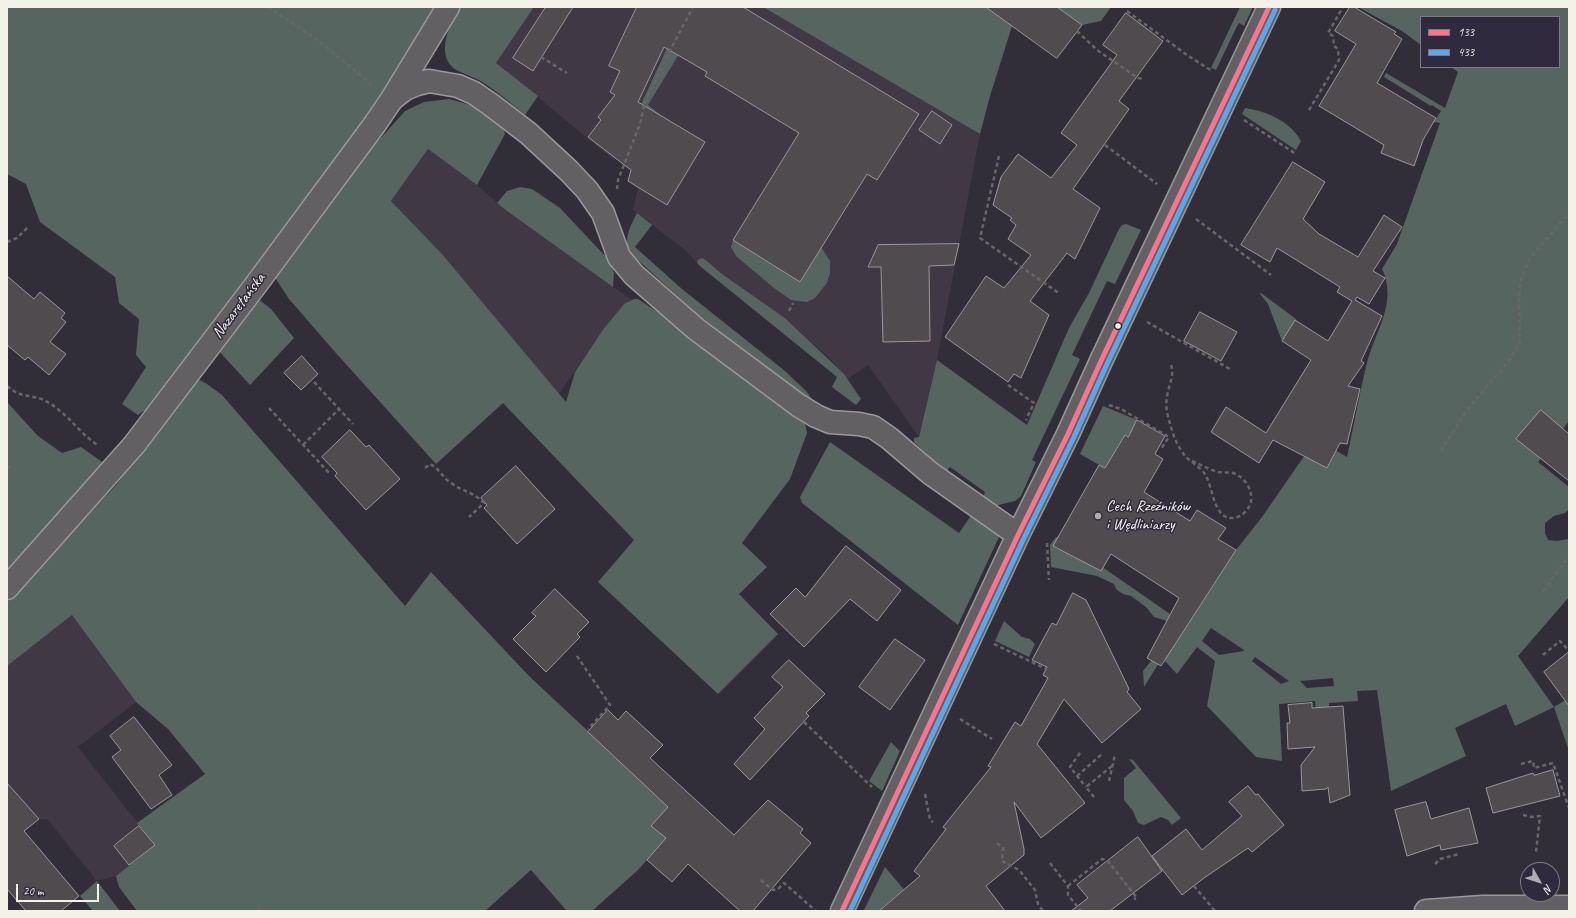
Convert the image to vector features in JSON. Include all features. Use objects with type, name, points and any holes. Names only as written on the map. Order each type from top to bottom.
[{"type":"street","name":"Nazaretańska","points":[[7,588],[121,459],[253,288],[392,99],[448,7]]},
{"type":"street","points":[[842,911],[1018,534],[1068,434],[1101,361],[1269,7]]},
{"type":"street","points":[[392,99],[417,84],[429,81],[458,86],[490,104],[528,133],[587,190],[604,213],[619,257],[634,275],[696,329],[798,405],[816,416],[830,422],[859,424],[873,427],[889,438],[930,473],[1018,534]]},
{"type":"street","points":[[1426,911],[1483,907],[1569,907]]},
{"type":"path","points":[[268,7],[319,41],[364,80],[392,99]]},
{"type":"path","points":[[617,191],[618,180],[640,124],[645,102],[693,7]]},
{"type":"path","points":[[1309,110],[1339,60],[1338,49],[1334,46],[1333,36],[1328,33],[1343,7]]},
{"type":"path","points":[[1127,11],[1210,70]]},
{"type":"path","points":[[1077,31],[1097,50],[1138,78],[1144,79]]},
{"type":"path","points":[[541,57],[567,73]]},
{"type":"path","points":[[1241,117],[1296,154]]},
{"type":"path","points":[[1105,145],[1157,184]]},
{"type":"path","points":[[999,156],[980,238],[1060,294]]},
{"type":"path","points":[[1441,451],[1466,411],[1508,362],[1520,343],[1519,301],[1521,280],[1530,258],[1569,213]]},
{"type":"path","points":[[1200,223],[1271,275]]},
{"type":"path","points":[[7,242],[17,238],[28,227]]},
{"type":"path","points":[[789,311],[793,304]]},
{"type":"path","points":[[1144,321],[1230,369]]},
{"type":"path","points":[[1171,365],[1173,374],[1166,398],[1167,412],[1178,446],[1190,460],[1206,475],[1211,486],[1215,505],[1221,513],[1228,517],[1242,515],[1250,503],[1251,496],[1249,486],[1243,479],[1233,473],[1219,472],[1190,460]]},
{"type":"path","points":[[314,382],[353,424]]},
{"type":"path","points":[[1008,385],[1034,403],[1026,420]]},
{"type":"path","points":[[7,386],[22,396],[42,398],[51,404],[90,441],[121,459]]},
{"type":"path","points":[[1107,404],[1121,409],[1169,436],[1161,449]]},
{"type":"path","points":[[269,408],[330,474]]},
{"type":"path","points":[[303,445],[339,409]]},
{"type":"path","points":[[7,469],[11,464]]},
{"type":"path","points":[[426,468],[430,464],[435,466],[450,483],[478,497],[484,503],[469,517]]},
{"type":"path","points":[[1047,543],[1049,580]]},
{"type":"path","points":[[1543,592],[1569,556]]},
{"type":"path","points":[[1543,655],[1560,641],[1569,650]]},
{"type":"path","points":[[994,644],[1046,669]]},
{"type":"path","points":[[577,656],[610,705],[588,729]]},
{"type":"path","points":[[958,717],[992,738]]},
{"type":"path","points":[[804,722],[868,784]]},
{"type":"path","points":[[1080,753],[1070,767],[1094,797]]},
{"type":"path","points":[[1077,776],[1102,754]]},
{"type":"path","points":[[1109,781],[1115,755]]},
{"type":"path","points":[[1521,764],[1533,761],[1534,768],[1553,763],[1569,808]]},
{"type":"path","points":[[1086,787],[1112,766]]},
{"type":"path","points":[[922,792],[926,795],[930,820],[933,822]]},
{"type":"path","points":[[1523,815],[1532,817],[1540,816],[1536,852]]},
{"type":"path","points":[[997,843],[1003,848],[1002,861],[1019,870],[1035,890],[1038,904],[1043,911]]},
{"type":"path","points":[[1435,864],[1440,859],[1459,854]]},
{"type":"path","points":[[1068,886],[1102,858],[1107,860],[1137,898],[1134,900]]},
{"type":"path","points":[[1050,863],[1068,886],[1068,895],[1081,911]]},
{"type":"path","points":[[761,880],[773,890],[778,889],[784,883],[816,911]]},
{"type":"path","points":[[1194,886],[1215,911]]},
{"type":"shaded area","points":[[7,7],[443,7],[355,141],[154,404],[138,415],[122,404],[146,367],[136,355],[139,319],[119,303],[115,277],[40,222],[26,184],[7,174]]},
{"type":"shaded area","points":[[459,7],[534,7],[496,63],[538,96],[525,115],[489,87],[458,71],[450,65],[446,58],[446,40],[448,31]]},
{"type":"shaded area","points":[[534,7],[686,7],[614,160],[496,63]]},
{"type":"shaded area","points":[[686,7],[708,7],[648,105],[662,116],[632,167],[641,104]]},
{"type":"shaded area","points":[[708,7],[763,7],[980,134],[937,360],[919,437],[868,365],[848,379],[828,357],[785,318],[722,274],[707,261],[698,260],[697,263],[685,250],[633,210],[638,188],[628,181],[648,105]]},
{"type":"shaded area","points":[[763,7],[1018,7],[990,96],[980,134]]},
{"type":"shaded area","points":[[1057,7],[1111,7],[1101,21],[1082,25]]},
{"type":"shaded area","points":[[1240,7],[1253,7],[1244,26],[1239,23],[1237,26],[1216,70],[1211,68]]},
{"type":"shaded area","points":[[1358,7],[1569,7],[1569,421],[1538,462],[1569,487],[1569,509],[1565,513],[1554,516],[1545,523],[1545,533],[1548,540],[1557,541],[1569,539],[1569,597],[1518,656],[1554,707],[1515,726],[1506,704],[1455,728],[1466,756],[1391,791],[1377,690],[1357,691],[1358,701],[1329,703],[1329,714],[1317,715],[1315,701],[1279,704],[1282,761],[1256,757],[1207,706],[1215,661],[1197,647],[1177,674],[1162,658],[1144,687],[1143,671],[1198,609],[1236,550],[1262,517],[1316,439],[1347,457],[1367,363],[1384,317],[1388,294],[1382,269],[1397,244],[1440,123],[1434,122],[1441,111],[1384,77],[1386,73],[1445,108],[1458,72],[1452,68],[1560,68],[1560,16],[1420,16],[1420,44],[1402,31]],"holes":[[[1211,628],[1244,650],[1219,655],[1202,641]],[[1255,657],[1289,681],[1281,684],[1252,661]],[[1333,678],[1334,686],[1307,688],[1300,681]]]},
{"type":"shaded area","points":[[449,99],[475,106],[491,114],[502,126],[505,134],[477,185],[428,149],[391,201],[442,254],[566,402],[575,372],[602,331],[624,304],[634,299],[638,299],[662,315],[802,419],[805,424],[807,433],[790,479],[742,543],[767,567],[739,594],[778,634],[718,694],[598,582],[634,540],[503,403],[436,464],[289,299],[274,276],[370,150],[405,111],[424,102]]},
{"type":"shaded area","points":[[1245,108],[1269,114],[1291,128],[1301,141],[1296,150],[1242,114]]},
{"type":"shaded area","points":[[428,149],[477,185],[507,211],[632,300],[624,304],[602,331],[559,394],[442,254],[391,201]]},
{"type":"shaded area","points":[[520,187],[532,189],[560,208],[608,259],[614,273],[613,287],[497,203],[507,191]]},
{"type":"shaded area","points":[[637,213],[652,225],[635,247],[682,289],[785,371],[807,392],[813,401],[806,399],[696,313],[628,251],[627,241],[630,227]]},
{"type":"shaded area","points":[[1126,224],[1141,230],[1115,284],[1107,281],[1072,355],[1080,359],[1032,460],[1036,462],[1021,496],[1015,501],[994,506],[983,497],[985,492],[950,467],[947,473],[914,442],[914,438],[919,437],[937,360],[1027,425],[1069,328],[1089,293],[1119,229],[1122,225]]},
{"type":"shaded area","points":[[733,240],[821,247],[830,261],[830,273],[827,283],[815,298],[807,302],[791,300],[774,288],[736,256],[731,247]]},
{"type":"shaded area","points":[[702,258],[722,274],[785,318],[844,374],[861,399],[856,405],[832,387],[837,377],[701,267],[697,263],[698,260]]},
{"type":"shaded area","points":[[1261,293],[1296,319],[1282,341],[1268,304],[1260,294]]},
{"type":"shaded area","points":[[257,298],[271,309],[294,338],[250,385],[218,350]]},
{"type":"shaded area","points":[[196,378],[222,395],[405,606],[431,572],[529,676],[683,820],[638,870],[592,911],[567,911],[531,870],[485,911],[137,911],[119,887],[116,876],[155,845],[137,823],[205,774],[168,729],[136,702],[72,615],[7,666],[7,602],[117,484]]},
{"type":"shaded area","points":[[7,402],[38,436],[62,453],[81,447],[102,462],[95,480],[7,575]]},
{"type":"shaded area","points":[[1103,406],[1137,420],[1128,437],[1125,435],[1116,449],[1108,470],[1080,454]]},
{"type":"shaded area","points":[[830,442],[959,533],[972,514],[990,526],[999,537],[958,625],[802,503],[800,497]]},
{"type":"shaded area","points":[[1056,537],[1059,537],[1170,614],[1167,621],[1154,617],[1146,607],[1131,596],[1123,594],[1116,589],[1114,584],[1097,576],[1051,567],[1050,545]]},
{"type":"shaded area","points":[[72,615],[136,702],[78,747],[155,845],[116,876],[97,881],[47,819],[39,819],[7,846],[7,666]]},
{"type":"shaded area","points":[[1004,621],[1022,637],[1030,639],[1035,644],[1029,657],[995,641]]},
{"type":"shaded area","points":[[1569,698],[1569,751],[1554,707]]},
{"type":"shaded area","points":[[891,742],[900,751],[882,791],[869,781]]},
{"type":"shaded area","points":[[1129,759],[1133,760],[1181,818],[1172,825],[1168,820],[1161,817],[1144,825],[1138,823],[1133,811],[1124,800],[1124,778],[1136,768]]},
{"type":"shaded area","points":[[885,867],[922,911],[919,911],[902,891],[883,907],[886,911],[864,910]]},
{"type":"shaded area","points":[[97,881],[120,911],[93,911],[80,896]]},
{"type":"building","points":[[546,7],[573,7],[533,71],[513,58]]},
{"type":"building","points":[[637,7],[743,7],[919,114],[877,180],[867,174],[800,282],[733,240],[799,133],[705,76],[707,72],[664,47],[638,102],[705,142],[667,205],[628,181],[631,170],[588,137],[601,120],[598,117],[615,95],[610,92],[620,71],[609,66]]},
{"type":"building","points":[[986,7],[1057,7],[1082,25],[1057,58]]},
{"type":"building","points":[[1350,7],[1354,7],[1396,32],[1394,34],[1402,39],[1377,83],[1436,118],[1423,140],[1414,166],[1381,153],[1384,145],[1319,106],[1356,44],[1335,31]]},
{"type":"building","points":[[1126,13],[1163,41],[1119,101],[1129,109],[1073,189],[1100,208],[1075,259],[1067,253],[1030,301],[1049,315],[1021,378],[1014,374],[1008,382],[945,337],[986,276],[1004,288],[1031,255],[1008,239],[1016,225],[1010,220],[1012,218],[993,205],[1001,177],[1018,154],[1051,178],[1077,145],[1061,133],[1117,55],[1103,45]]},
{"type":"building","points":[[932,111],[952,125],[940,144],[919,130]]},
{"type":"building","points":[[1293,162],[1325,182],[1303,219],[1319,234],[1358,257],[1384,215],[1402,227],[1373,271],[1385,278],[1369,304],[1357,297],[1355,300],[1382,316],[1361,361],[1364,363],[1348,386],[1360,389],[1347,444],[1340,443],[1327,468],[1273,440],[1259,463],[1211,432],[1226,407],[1266,433],[1311,360],[1282,341],[1295,320],[1328,341],[1352,301],[1337,292],[1340,287],[1277,248],[1270,262],[1241,245]]},
{"type":"building","points":[[959,244],[954,265],[929,266],[930,341],[883,342],[881,267],[868,267],[878,245]]},
{"type":"building","points":[[7,276],[34,299],[40,292],[65,313],[61,318],[66,322],[50,342],[66,354],[49,375],[28,357],[25,360],[7,345]]},
{"type":"building","points":[[1200,312],[1237,332],[1221,361],[1184,341]]},
{"type":"building","points":[[302,356],[318,374],[301,390],[284,373]]},
{"type":"building","points":[[1541,410],[1569,434],[1569,481],[1516,439]]},
{"type":"building","points":[[1137,420],[1165,436],[1155,454],[1163,459],[1144,492],[1190,521],[1197,510],[1226,528],[1218,539],[1236,550],[1161,666],[1147,658],[1179,598],[1111,554],[1101,571],[1053,546],[1099,465],[1105,468],[1125,435],[1128,437]]},
{"type":"building","points":[[350,430],[366,447],[369,445],[400,479],[366,510],[335,476],[337,473],[322,457]]},
{"type":"building","points":[[516,466],[555,509],[517,544],[484,508],[487,505],[481,498]]},
{"type":"building","points":[[846,546],[901,590],[877,621],[850,599],[804,647],[770,614],[796,588],[805,597]]},
{"type":"building","points":[[555,589],[589,622],[577,634],[580,637],[546,672],[513,639],[536,616],[532,613]]},
{"type":"building","points":[[1073,593],[1086,600],[1129,689],[1127,692],[1141,709],[1102,743],[1064,699],[1037,744],[1085,803],[1041,838],[1014,802],[1024,855],[986,886],[1005,911],[879,911],[920,876],[914,871],[946,829],[943,827],[991,767],[988,766],[1015,722],[1021,726],[1048,678],[1043,675],[1047,667],[1032,660],[1052,623],[1056,625]]},
{"type":"building","points":[[895,639],[925,660],[890,710],[859,687]]},
{"type":"building","points":[[1569,652],[1569,706],[1544,672]]},
{"type":"building","points":[[789,660],[825,694],[806,713],[809,716],[750,780],[734,764],[765,729],[754,718],[783,687],[772,677]]},
{"type":"building","points":[[1312,703],[1312,708],[1343,706],[1350,795],[1330,803],[1328,787],[1326,789],[1302,791],[1301,765],[1315,747],[1288,749],[1287,723],[1290,723],[1288,705]]},
{"type":"building","points":[[608,710],[618,720],[626,711],[663,745],[650,758],[734,835],[768,800],[803,829],[800,833],[811,843],[753,911],[740,911],[688,864],[672,882],[647,860],[666,838],[651,826],[668,807],[588,732]]},
{"type":"building","points":[[134,717],[172,765],[159,775],[172,795],[151,809],[112,757],[121,750],[110,736]]},
{"type":"building","points":[[1553,770],[1560,796],[1493,813],[1486,788],[1533,773],[1534,775]]},
{"type":"building","points":[[7,783],[39,819],[24,831],[79,896],[61,911],[26,911],[7,889]]},
{"type":"building","points":[[1248,786],[1256,795],[1258,794],[1284,825],[1252,852],[1248,848],[1182,895],[1152,856],[1186,829],[1202,850],[1242,816],[1229,802]]},
{"type":"building","points":[[1426,802],[1431,819],[1469,808],[1478,843],[1441,850],[1440,845],[1407,856],[1395,810]]},
{"type":"building","points":[[139,826],[155,845],[129,865],[114,846]]},
{"type":"building","points":[[1138,837],[1162,871],[1110,911],[1071,911],[1088,898],[1077,885]]},
{"type":"transit line","name":"133","points":[[842,911],[1018,535],[1068,434],[1101,361],[1269,7]]},
{"type":"transit line","name":"433","points":[[850,911],[1024,538],[1074,437],[1107,364],[1275,10]]},
{"type":"place","name":"Cech Rzeźników i Wędliniarzy","points":[[1098,516]]}]
